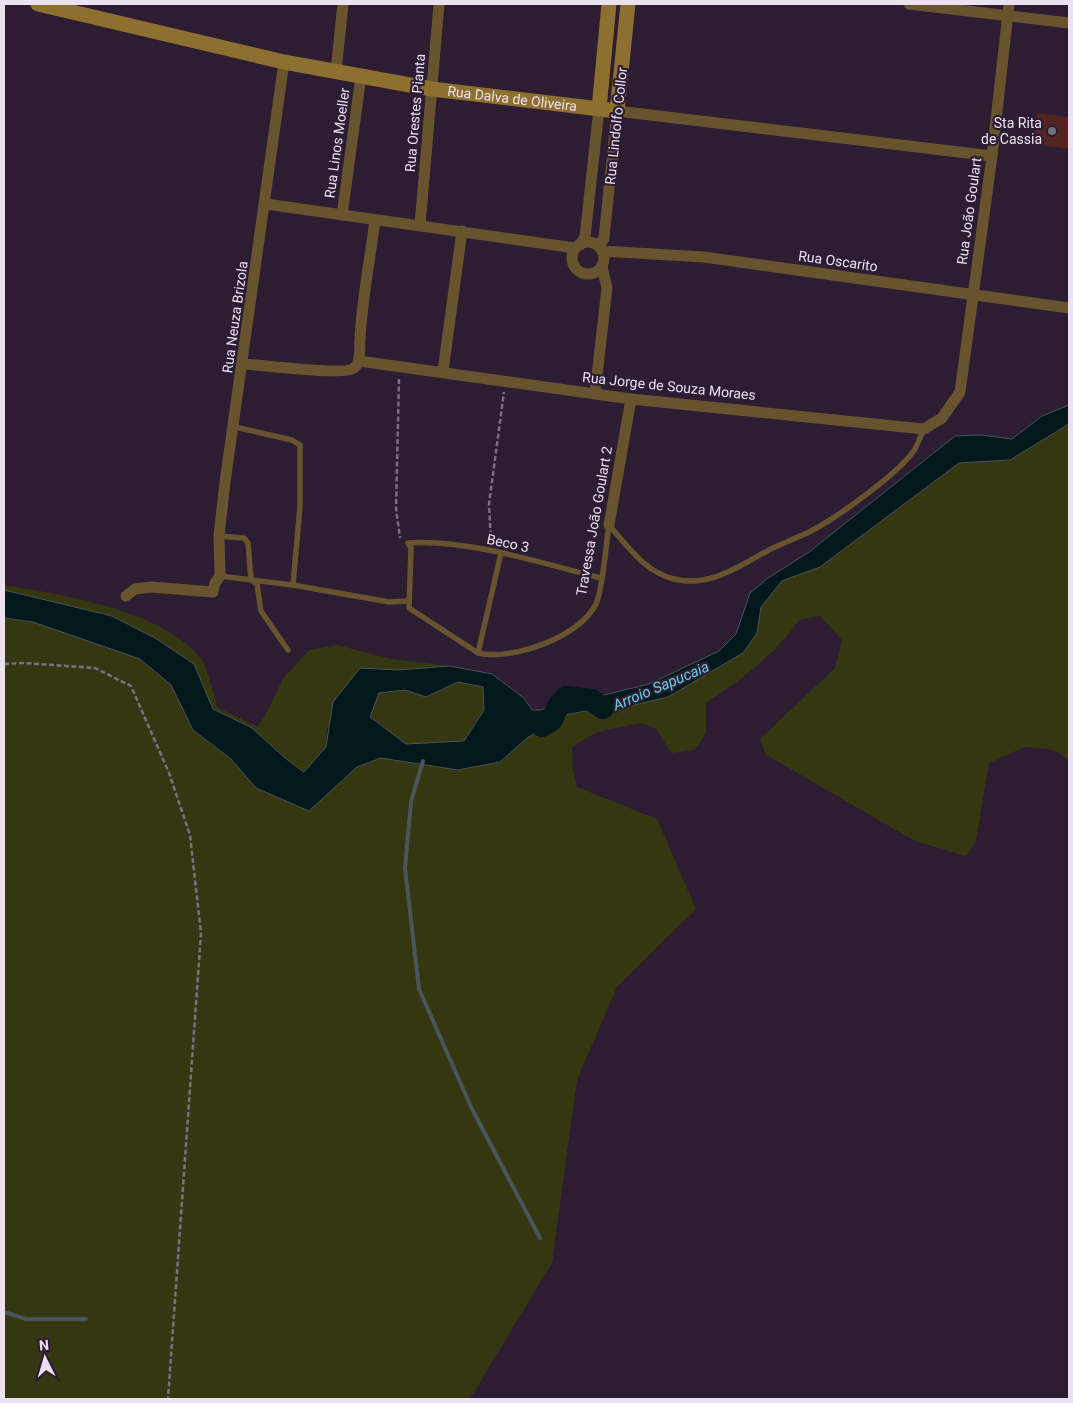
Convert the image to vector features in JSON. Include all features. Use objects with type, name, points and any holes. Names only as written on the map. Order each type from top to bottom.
[{"type":"street","name":"Rua Dalva de Oliveira","points":[[38,4],[284,62],[432,89],[992,156]]},
{"type":"street","points":[[336,71],[343,4]]},
{"type":"street","name":"Rua Orestes Pianta","points":[[420,225],[439,4]]},
{"type":"street","name":"Rua Lindolfo Collor","points":[[578,246],[585,237],[609,4]]},
{"type":"street","name":"Rua Lindolfo Collor","points":[[601,249],[604,238],[628,4]]},
{"type":"street","points":[[909,4],[1069,23]]},
{"type":"street","name":"Rua João Goulart","points":[[924,428],[942,418],[960,392],[992,156],[1009,4]]},
{"type":"street","name":"Rua Neuza Brizola","points":[[220,576],[219,536],[284,62]]},
{"type":"street","name":"Rua Linos Moeller","points":[[342,215],[361,76]]},
{"type":"street","points":[[266,204],[578,246],[590,243],[601,249],[602,267],[607,288],[595,394]]},
{"type":"street","points":[[244,364],[347,371],[354,368],[359,361],[360,338],[375,220]]},
{"type":"street","points":[[443,371],[462,230]]},
{"type":"street","points":[[578,246],[572,263],[579,272],[589,274],[602,267]]},
{"type":"street","name":"Rua Oscarito","points":[[601,249],[704,257],[1069,308]]},
{"type":"street","name":"Rua Jorge de Souza Moraes","points":[[359,361],[443,371],[506,383],[631,399],[924,428]]},
{"type":"street","name":"Travessa João Goulart 2","points":[[609,524],[631,399]]},
{"type":"street","points":[[126,596],[135,588],[151,587],[213,592],[215,583],[220,576]]},
{"type":"lane","points":[[235,427],[292,440],[300,445],[300,506],[293,585]]},
{"type":"lane","points":[[609,524],[633,553],[655,573],[675,580],[695,582],[715,578],[840,514],[896,469],[914,450],[924,428]]},
{"type":"lane","name":"Travessa João Goulart 2","points":[[478,653],[491,656],[512,654],[548,643],[586,616],[596,604],[609,524]]},
{"type":"lane","points":[[219,536],[244,538],[248,543],[251,580]]},
{"type":"lane","points":[[408,543],[411,548],[409,608],[478,653],[502,553]]},
{"type":"lane","name":"Beco 3","points":[[408,543],[448,545],[502,553],[601,578]]},
{"type":"lane","points":[[220,576],[293,585],[389,602],[408,601]]},
{"type":"lane","points":[[251,580],[257,584],[261,611],[288,650]]},
{"type":"path","points":[[399,365],[396,509],[401,542],[408,543]]},
{"type":"path","points":[[492,552],[489,504],[506,383]]},
{"type":"path","points":[[4,664],[24,663],[95,668],[131,686],[169,773],[190,835],[201,933],[168,1399]]},
{"type":"green space","points":[[1069,424],[1069,760],[1054,750],[1025,747],[989,763],[976,842],[966,856],[915,841],[766,755],[760,739],[835,668],[842,640],[820,616],[799,620],[779,645],[757,666],[706,703],[706,733],[695,750],[671,753],[656,729],[641,723],[597,732],[572,747],[573,771],[577,787],[657,819],[696,909],[617,987],[577,1080],[552,1263],[470,1399],[4,1399],[4,618],[33,622],[140,659],[171,685],[193,730],[231,759],[256,788],[309,810],[357,767],[381,758],[458,770],[500,762],[527,738],[565,715],[591,710],[608,711],[757,633],[761,607],[782,581],[820,567],[959,463],[1010,460]]},
{"type":"green space","points":[[4,585],[109,607],[160,627],[182,641],[203,661],[217,707],[258,727],[282,680],[309,650],[337,645],[391,659],[450,666],[398,670],[360,668],[327,729],[326,747],[304,772],[285,758],[252,728],[213,709],[194,664],[155,638],[112,616],[4,590]]},
{"type":"green space","points":[[458,682],[483,687],[484,710],[464,741],[406,744],[370,717],[379,693],[405,690],[426,697]]},
{"type":"water","points":[[1069,405],[1069,424],[1010,460],[959,463],[820,567],[782,581],[761,607],[757,633],[743,653],[668,697],[608,711],[591,710],[565,715],[527,738],[500,762],[458,770],[381,758],[357,767],[309,811],[256,788],[231,759],[193,730],[171,685],[140,659],[33,622],[4,618],[4,590],[112,616],[155,638],[194,664],[213,709],[252,728],[285,758],[304,772],[326,747],[333,702],[360,668],[398,670],[450,666],[492,674],[524,698],[532,710],[541,710],[587,695],[604,695],[649,684],[719,651],[736,634],[750,593],[768,578],[809,552],[955,436],[981,435],[1012,439],[1042,416]],"holes":[[[458,682],[483,687],[484,710],[464,741],[406,744],[370,717],[379,693],[405,690],[426,697]]]},
{"type":"building","name":"Sta Rita de Cassia","points":[[1037,113],[1069,117],[1069,149],[1033,144]]},
{"type":"waterway","name":"Arroio Sapucaia","points":[[542,726],[552,720],[558,706],[566,697],[591,700],[603,708]]},
{"type":"waterway","points":[[423,761],[411,802],[405,868],[419,989],[472,1109],[540,1238]]},
{"type":"waterway","points":[[4,1312],[26,1319],[86,1319]]},
{"type":"place","name":"Sta Rita de Cassia","points":[[1052,131]]}]
